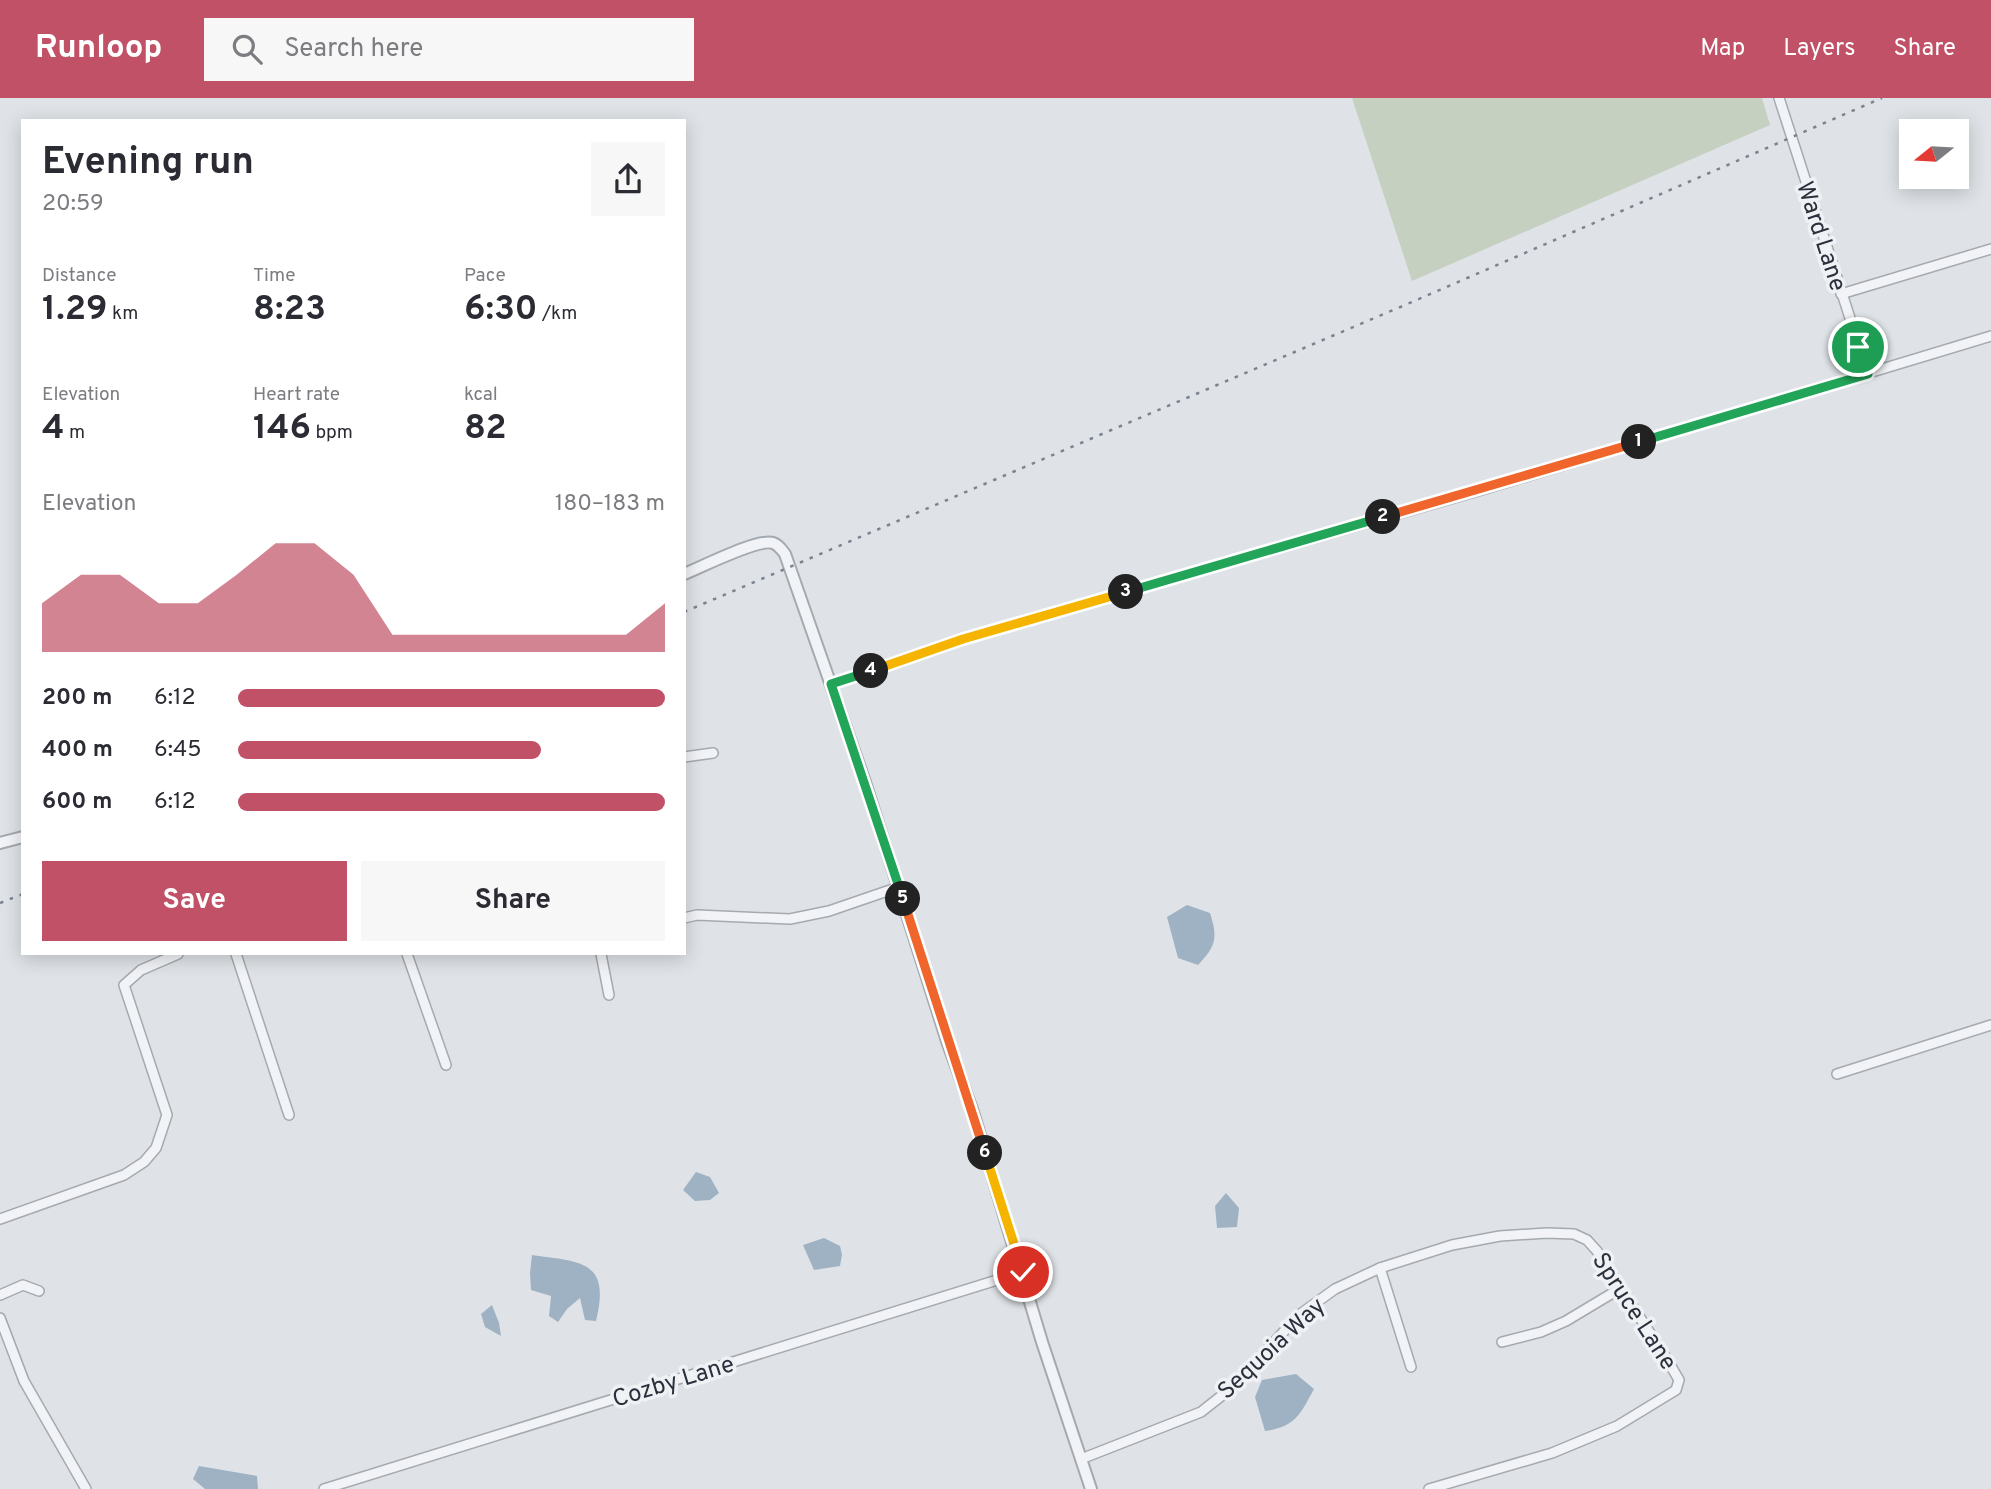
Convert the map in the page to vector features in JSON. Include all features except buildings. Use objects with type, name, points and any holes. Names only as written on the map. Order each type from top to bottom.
[{"type":"street","name":"Ward Lane","points":[[1779,98],[1868,374]]},
{"type":"street","points":[[1841,294],[1991,248]]},
{"type":"street","points":[[831,684],[963,639],[1485,489],[1991,336]]},
{"type":"street","points":[[686,573],[744,548],[769,541],[777,544],[790,567],[899,887],[1091,1489]]},
{"type":"street","points":[[686,757],[713,753]]},
{"type":"street","points":[[0,843],[21,838]]},
{"type":"street","points":[[686,918],[697,915],[790,919],[830,911],[899,887]]},
{"type":"street","points":[[0,1219],[124,1175],[144,1162],[156,1148],[167,1115],[124,985],[141,970],[176,955]]},
{"type":"street","points":[[236,955],[289,1115]]},
{"type":"street","points":[[407,955],[446,1065]]},
{"type":"street","points":[[601,955],[609,995]]},
{"type":"street","points":[[1837,1074],[1991,1025]]},
{"type":"street","name":"Sequoia Way","points":[[1081,1459],[1201,1412],[1234,1386],[1300,1315],[1335,1289],[1380,1268],[1452,1245],[1500,1236],[1574,1234],[1587,1240]]},
{"type":"street","name":"Spruce Lane","points":[[1429,1489],[1562,1449],[1616,1426],[1676,1390],[1679,1384],[1668,1361],[1598,1251],[1587,1240]]},
{"type":"street","points":[[1380,1268],[1411,1367]]},
{"type":"street","name":"Cozby Lane","points":[[324,1489],[1023,1272]]},
{"type":"street","points":[[0,1295],[23,1285],[39,1291]]},
{"type":"street","points":[[1502,1342],[1541,1332],[1566,1321],[1621,1288]]},
{"type":"street","points":[[0,1318],[24,1381],[86,1489]]},
{"type":"green space","points":[[1352,98],[1762,98],[1770,125],[1412,281]]},
{"type":"water","points":[[1187,905],[1210,913],[1214,929],[1212,947],[1198,965],[1178,958],[1167,917]]},
{"type":"water","points":[[696,1172],[710,1177],[719,1193],[710,1200],[695,1201],[683,1190]]},
{"type":"water","points":[[1226,1193],[1239,1208],[1237,1227],[1217,1228],[1215,1206]]},
{"type":"water","points":[[824,1238],[840,1246],[840,1266],[814,1270],[803,1245]]},
{"type":"water","points":[[532,1255],[578,1263],[595,1275],[600,1301],[596,1321],[585,1320],[580,1298],[567,1309],[558,1322],[549,1316],[551,1296],[531,1290]]},
{"type":"water","points":[[492,1305],[501,1336],[485,1327],[481,1314]]},
{"type":"water","points":[[1296,1374],[1314,1389],[1296,1418],[1283,1426],[1265,1431],[1255,1397],[1262,1380]]},
{"type":"water","points":[[199,1466],[257,1476],[258,1489],[205,1489],[193,1479]]},
{"type":"railway","points":[[686,611],[1405,305],[1882,98]]},
{"type":"railway","points":[[0,903],[21,895]]},
{"type":"route","points":[[1023,1272],[973,1112],[947,1041],[831,684],[963,639],[1485,489],[1868,374],[1858,347]]}]
